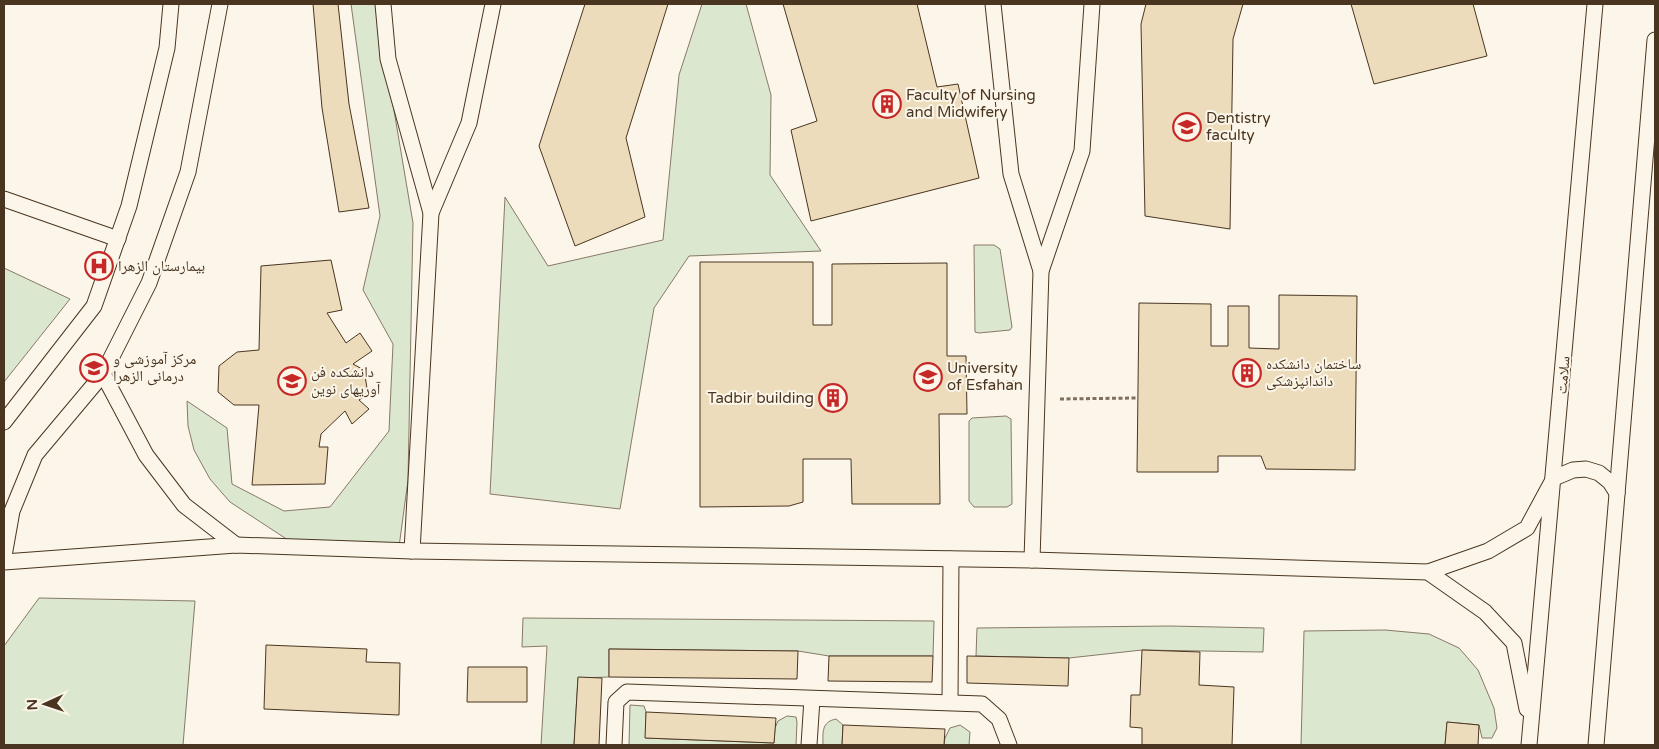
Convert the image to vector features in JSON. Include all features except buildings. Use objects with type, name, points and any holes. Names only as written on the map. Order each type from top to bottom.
[{"type":"lane","points":[[4,422],[94,306],[129,206],[167,48],[171,4]]},
{"type":"lane","points":[[4,556],[12,511],[35,455],[103,374],[149,284],[188,172],[220,4]]},
{"type":"lane","points":[[383,4],[388,60],[431,213],[412,551]]},
{"type":"lane","points":[[431,213],[469,123],[493,4]]},
{"type":"lane","points":[[993,4],[1011,174],[1041,271]]},
{"type":"lane","points":[[1032,560],[1041,271],[1082,151],[1092,4]]},
{"type":"lane","name":"سلامت","points":[[1528,745],[1554,478],[1595,4]]},
{"type":"lane","points":[[1596,745],[1655,40]]},
{"type":"lane","points":[[4,199],[118,238]]},
{"type":"lane","points":[[103,374],[146,455],[184,505],[236,545]]},
{"type":"lane","points":[[4,562],[236,545],[412,551],[1032,560],[1428,572],[1488,551],[1527,528],[1554,478],[1573,470],[1586,469],[1599,473],[1610,482],[1617,493]]},
{"type":"lane","points":[[950,702],[951,559]]},
{"type":"lane","points":[[1428,572],[1485,612],[1514,643],[1530,723]]},
{"type":"lane","points":[[614,745],[616,702],[627,692],[982,704],[999,719],[1009,745]]},
{"type":"lane","points":[[809,745],[812,699]]},
{"type":"path","points":[[967,383],[1038,382]]},
{"type":"path","points":[[1037,399],[1138,398]]},
{"type":"green space","points":[[351,4],[376,4],[413,223],[408,480],[399,547],[288,540],[230,502],[210,479],[194,450],[188,426],[187,401],[227,428],[232,484],[284,511],[330,507],[389,431],[393,344],[363,290],[380,216]]},
{"type":"green space","points":[[702,4],[746,4],[771,95],[770,175],[821,251],[689,256],[654,308],[620,509],[490,494],[505,197],[548,266],[663,240],[679,75]]},
{"type":"green space","points":[[974,245],[994,245],[1000,249],[1012,327],[1010,330],[975,332]]},
{"type":"green space","points":[[4,268],[70,299],[4,382]]},
{"type":"green space","points":[[1006,416],[1011,419],[1012,504],[1007,507],[974,507],[969,501],[969,421],[972,418]]},
{"type":"green space","points":[[39,598],[195,601],[183,745],[4,745],[4,646]]},
{"type":"green space","points":[[523,618],[934,621],[933,656],[829,656],[798,651],[609,649],[609,677],[578,678],[574,745],[541,745],[547,646],[522,647]]},
{"type":"green space","points":[[1170,626],[1264,628],[1263,652],[1142,650],[1069,658],[976,656],[977,628]]},
{"type":"green space","points":[[1385,630],[1429,634],[1459,648],[1478,670],[1494,708],[1497,728],[1492,738],[1482,738],[1479,725],[1447,722],[1445,745],[1301,745],[1304,631]]},
{"type":"green space","points":[[630,705],[644,706],[646,712],[646,738],[774,743],[775,728],[778,721],[787,716],[796,717],[796,745],[629,745]]},
{"type":"green space","points":[[836,719],[843,725],[842,745],[823,745],[825,725],[831,720]]},
{"type":"green space","points":[[960,725],[970,732],[969,745],[944,745],[950,728]]},
{"type":"place","name":"Faculty of Nursing and Midwifery","points":[[887,104]]},
{"type":"place","name":"Dentistry faculty","points":[[1187,127]]},
{"type":"place","name":"بیمارستان الزهرا","points":[[99,266]]},
{"type":"place","name":"مرکز آموزشی و درمانی الزهرا","points":[[94,368]]},
{"type":"place","name":"ساختمان دانشکده داندانپزشکی","points":[[1247,373]]},
{"type":"place","name":"University of Esfahan","points":[[928,377]]},
{"type":"place","name":"دانشکده فن آوریهای نوین","points":[[292,381]]},
{"type":"place","name":"Tadbir building","points":[[833,398]]}]
